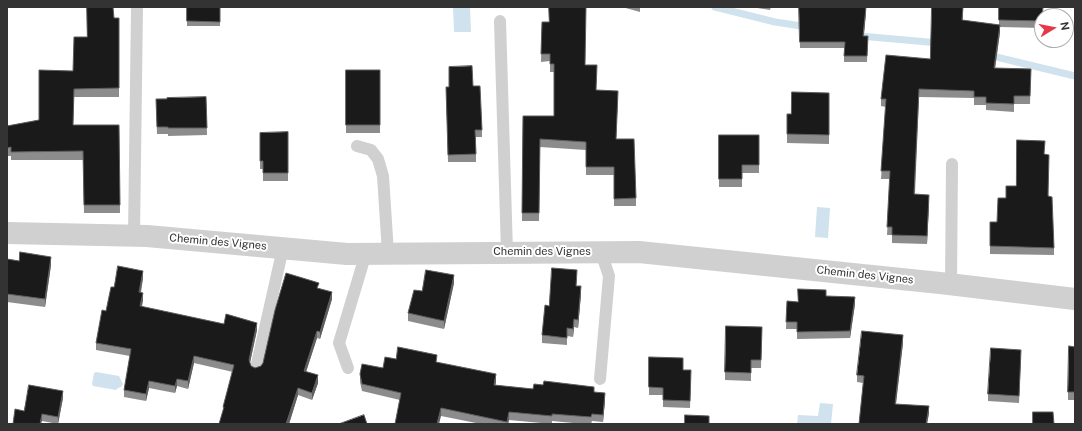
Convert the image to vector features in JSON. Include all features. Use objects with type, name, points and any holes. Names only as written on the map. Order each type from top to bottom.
[{"type":"street","name":"Chemin des Vignes","points":[[7,233],[147,236],[347,254],[639,252],[951,284],[1075,299]]},
{"type":"lane","points":[[134,236],[137,7]]},
{"type":"lane","points":[[500,21],[507,252]]},
{"type":"lane","points":[[357,146],[371,150],[378,159],[383,176],[388,253]]},
{"type":"lane","points":[[951,284],[952,164]]},
{"type":"lane","points":[[256,368],[283,248]]},
{"type":"lane","points":[[600,379],[609,276],[601,252]]},
{"type":"lane","points":[[348,368],[339,343],[366,253]]},
{"type":"water","points":[[453,7],[470,7],[471,32],[454,32]]},
{"type":"water","points":[[817,207],[830,208],[828,238],[815,237]]},
{"type":"water","points":[[96,372],[119,376],[123,384],[116,390],[93,386],[94,373]]},
{"type":"water","points":[[820,403],[833,404],[831,424],[797,424],[798,415],[818,416]]},
{"type":"building","points":[[87,7],[113,7],[114,18],[119,18],[119,88],[74,89],[73,125],[119,125],[120,205],[84,205],[83,151],[11,152],[11,147],[7,148],[7,126],[39,120],[39,70],[73,71],[74,37],[87,37]]},
{"type":"building","points":[[187,7],[220,7],[220,22],[187,21]]},
{"type":"building","points":[[549,7],[586,7],[585,65],[597,65],[596,90],[618,91],[616,139],[634,139],[636,198],[614,199],[614,167],[586,167],[586,142],[540,139],[539,213],[522,213],[523,116],[554,116],[554,64],[550,64],[550,54],[541,54],[542,22],[549,22]]},
{"type":"building","points":[[799,7],[866,7],[863,36],[868,36],[867,56],[844,56],[845,42],[800,42]]},
{"type":"building","points":[[932,7],[963,7],[962,20],[1000,25],[994,68],[1031,69],[1030,96],[1014,96],[1014,104],[986,103],[986,97],[974,97],[974,91],[919,89],[914,194],[929,195],[927,236],[892,235],[892,227],[887,227],[890,171],[881,171],[886,99],[881,99],[886,55],[930,59]]},
{"type":"building","points":[[999,7],[1043,7],[1034,8],[1034,21],[999,20]]},
{"type":"building","points":[[472,66],[473,86],[480,86],[482,130],[475,130],[476,154],[448,155],[446,87],[449,87],[449,67]]},
{"type":"building","points":[[346,70],[380,70],[380,125],[346,125]]},
{"type":"building","points":[[792,92],[829,93],[829,135],[787,134],[787,114],[791,114]]},
{"type":"building","points":[[206,97],[207,128],[157,127],[156,99]]},
{"type":"building","points":[[288,132],[288,173],[263,173],[263,161],[260,161],[260,133]]},
{"type":"building","points":[[719,135],[759,135],[759,165],[742,165],[742,179],[719,179]]},
{"type":"building","points":[[1017,140],[1045,141],[1044,154],[1049,155],[1048,196],[1052,197],[1054,248],[990,246],[990,222],[997,222],[998,198],[1006,198],[1006,186],[1016,186]]},
{"type":"building","points":[[20,252],[51,257],[45,299],[7,294],[7,259],[19,261]]},
{"type":"building","points":[[118,266],[143,271],[139,292],[143,293],[140,306],[224,324],[226,314],[257,323],[249,360],[251,366],[255,368],[261,366],[263,363],[275,310],[286,273],[319,283],[317,288],[332,292],[320,332],[317,331],[304,371],[318,375],[312,393],[298,388],[286,424],[219,424],[234,365],[194,356],[188,381],[177,379],[175,386],[149,381],[146,394],[124,390],[131,349],[96,343],[102,310],[106,311],[111,287],[114,287]]},
{"type":"building","points":[[552,268],[577,270],[576,286],[581,286],[578,320],[574,319],[573,329],[567,328],[567,338],[542,335],[545,305],[549,306]]},
{"type":"building","points":[[426,270],[454,275],[444,321],[408,313],[414,290],[422,291]]},
{"type":"building","points":[[798,289],[826,290],[826,296],[855,297],[850,331],[797,332],[797,322],[786,322],[787,301],[798,302]]},
{"type":"building","points":[[726,326],[762,327],[761,360],[751,360],[751,373],[725,372]]},
{"type":"building","points":[[862,331],[903,335],[895,404],[929,406],[926,424],[859,424],[864,376],[857,375]]},
{"type":"building","points":[[1069,346],[1075,347],[1075,392],[1068,392]]},
{"type":"building","points":[[398,347],[437,355],[436,362],[496,374],[494,385],[533,389],[534,384],[543,385],[544,381],[594,387],[594,392],[605,393],[603,415],[592,414],[591,417],[552,414],[552,416],[509,412],[507,422],[441,408],[437,424],[395,424],[401,393],[362,384],[360,374],[362,364],[383,368],[385,357],[396,359]]},
{"type":"building","points":[[991,348],[1021,350],[1019,396],[988,394]]},
{"type":"building","points":[[649,357],[683,358],[683,370],[691,370],[690,401],[663,400],[663,388],[649,387]]},
{"type":"building","points":[[29,385],[63,391],[58,417],[42,414],[40,424],[13,424],[15,409],[24,411]]},
{"type":"building","points":[[1033,412],[1053,412],[1054,424],[1033,424]]},
{"type":"building","points":[[364,415],[367,424],[339,424]]},
{"type":"building","points":[[685,415],[709,416],[709,424],[685,424]]},
{"type":"waterway","points":[[715,7],[775,22],[808,27]]},
{"type":"waterway","points":[[860,36],[939,43]]},
{"type":"waterway","points":[[988,55],[1075,76]]}]
